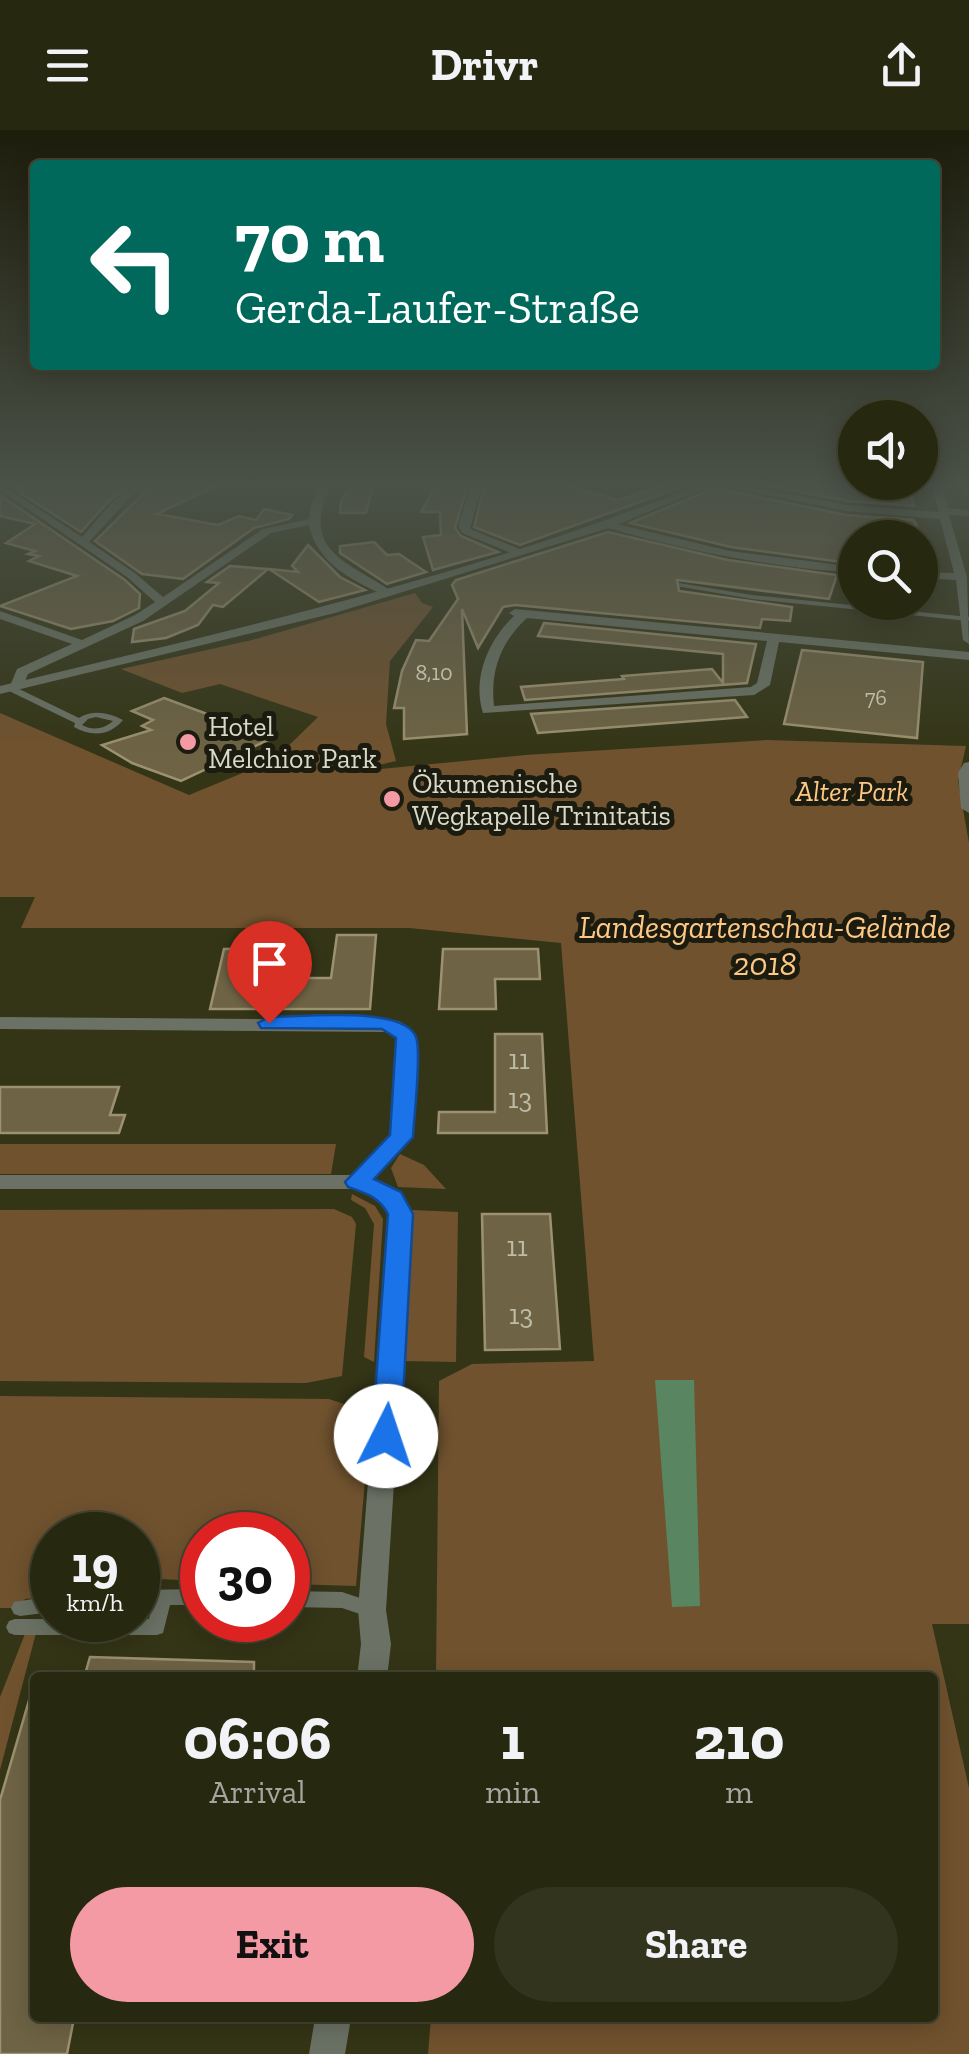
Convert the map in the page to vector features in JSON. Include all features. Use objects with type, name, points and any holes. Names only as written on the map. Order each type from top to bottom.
[{"type":"street","points":[[128,574],[162,602]]},
{"type":"street","points":[[12,684],[139,618],[204,574]]},
{"type":"street","points":[[353,574],[388,593]]},
{"type":"street","points":[[12,684],[300,619],[449,574]]},
{"type":"street","points":[[961,574],[969,640]]},
{"type":"street","points":[[938,575],[961,577]]},
{"type":"street","points":[[773,639],[763,686],[754,691],[488,710],[488,664],[519,615],[969,656]]},
{"type":"street","points":[[0,616],[86,645]]},
{"type":"street","points":[[969,766],[965,773],[969,808]]},
{"type":"street","points":[[0,1024],[394,1026],[407,1038],[401,1137],[357,1182]]},
{"type":"street","points":[[0,1182],[357,1182],[378,1188],[392,1198],[400,1214],[372,1610],[376,1644],[373,1672]]},
{"type":"street","points":[[328,2054],[332,2022]]},
{"type":"lane","points":[[682,586],[752,598],[968,618]]},
{"type":"lane","points":[[12,684],[78,721]]},
{"type":"lane","points":[[160,1607],[162,1597],[180,1597]]},
{"type":"lane","points":[[310,1599],[342,1600],[372,1610]]},
{"type":"lane","points":[[30,1613],[17,1618],[30,1619]]},
{"type":"green space","name":"Landesgartenschau-Gelände 2018","points":[[415,593],[422,603],[433,607],[390,661],[386,724],[396,761],[350,772],[525,755],[767,740],[966,746],[958,781],[969,843],[969,1624],[932,1624],[969,1788],[969,2054],[428,2054],[431,2022],[938,2022],[938,1672],[436,1672],[439,1381],[472,1364],[594,1361],[561,943],[409,928],[21,928],[35,897],[0,897],[0,713],[189,795],[274,760],[318,717],[220,684],[182,693],[121,669],[252,640]]},
{"type":"green space","points":[[0,1144],[336,1144],[331,1174],[0,1174]]},
{"type":"green space","points":[[400,1154],[424,1165],[446,1189],[398,1187],[391,1168]]},
{"type":"green space","points":[[352,1194],[375,1206],[383,1219],[374,1362],[364,1357],[374,1224],[365,1208],[351,1200]]},
{"type":"green space","points":[[334,1209],[352,1217],[356,1224],[342,1376],[306,1383],[0,1381],[0,1210]]},
{"type":"green space","points":[[412,1210],[458,1212],[456,1362],[402,1361]]},
{"type":"green space","points":[[0,1396],[329,1399],[344,1404],[346,1439],[368,1444],[356,1586],[310,1585],[310,1512],[180,1512],[180,1580],[160,1579],[160,1512],[30,1512],[30,1599],[25,1599],[20,1608],[0,1608]]},
{"type":"green space","points":[[25,1634],[30,1634],[30,1642],[34,1642],[0,1770],[0,1697]]},
{"type":"shaded area","points":[[655,1380],[694,1380],[700,1606],[672,1607]]},
{"type":"building","points":[[70,574],[116,574],[140,594],[139,608],[113,621],[71,629],[0,606],[77,576]]},
{"type":"building","points":[[142,574],[190,574],[183,579]]},
{"type":"building","points":[[219,574],[262,574],[223,607],[213,605],[198,625],[166,638],[132,642],[134,629],[185,611],[219,583],[207,582]]},
{"type":"building","points":[[276,574],[337,574],[365,590],[319,602]]},
{"type":"building","points":[[372,574],[420,574],[387,584]]},
{"type":"building","points":[[476,574],[837,575],[829,599],[677,580],[679,591],[792,607],[790,621],[762,619],[760,628],[515,605],[503,607],[478,648],[462,609],[467,734],[404,739],[404,708],[394,708],[402,671],[416,640],[429,641],[458,599],[452,585]]},
{"type":"building","points":[[544,623],[756,644],[747,683],[525,700],[521,687],[624,679],[622,676],[712,669],[723,683],[723,654],[538,636]]},
{"type":"building","points":[[802,650],[923,662],[917,738],[784,724]]},
{"type":"building","name":"Hotel Melchior Park","points":[[164,698],[270,739],[181,781],[132,763],[102,745],[151,730],[142,726],[153,720],[132,711]]},
{"type":"building","points":[[735,700],[747,717],[538,733],[531,714]]},
{"type":"building","points":[[337,935],[376,935],[370,1009],[210,1009],[224,949],[266,948],[259,978],[331,978]]},
{"type":"building","points":[[443,949],[538,949],[540,979],[495,979],[496,1009],[439,1009]]},
{"type":"building","points":[[495,1034],[542,1034],[547,1133],[438,1133],[439,1112],[495,1112]]},
{"type":"building","points":[[0,1087],[119,1087],[110,1115],[125,1115],[119,1133],[0,1133]]},
{"type":"building","points":[[482,1214],[550,1214],[560,1349],[485,1350]]},
{"type":"building","points":[[90,1657],[254,1662],[254,1672],[86,1672]]},
{"type":"building","points":[[30,1697],[30,2022],[73,2022],[67,2054],[0,2054],[0,1800]]},
{"type":"place","name":"Hotel Melchior Park","points":[[188,742]]},
{"type":"place","name":"Ökumenische Wegkapelle Trinitatis","points":[[392,799]]},
{"type":"route","points":[[269,1023],[385,1023],[400,1028],[407,1038],[401,1137],[357,1182],[378,1188],[392,1198],[400,1214],[386,1436]]},
{"type":"park label","name":"Alter Park","points":[[852,791]]}]
